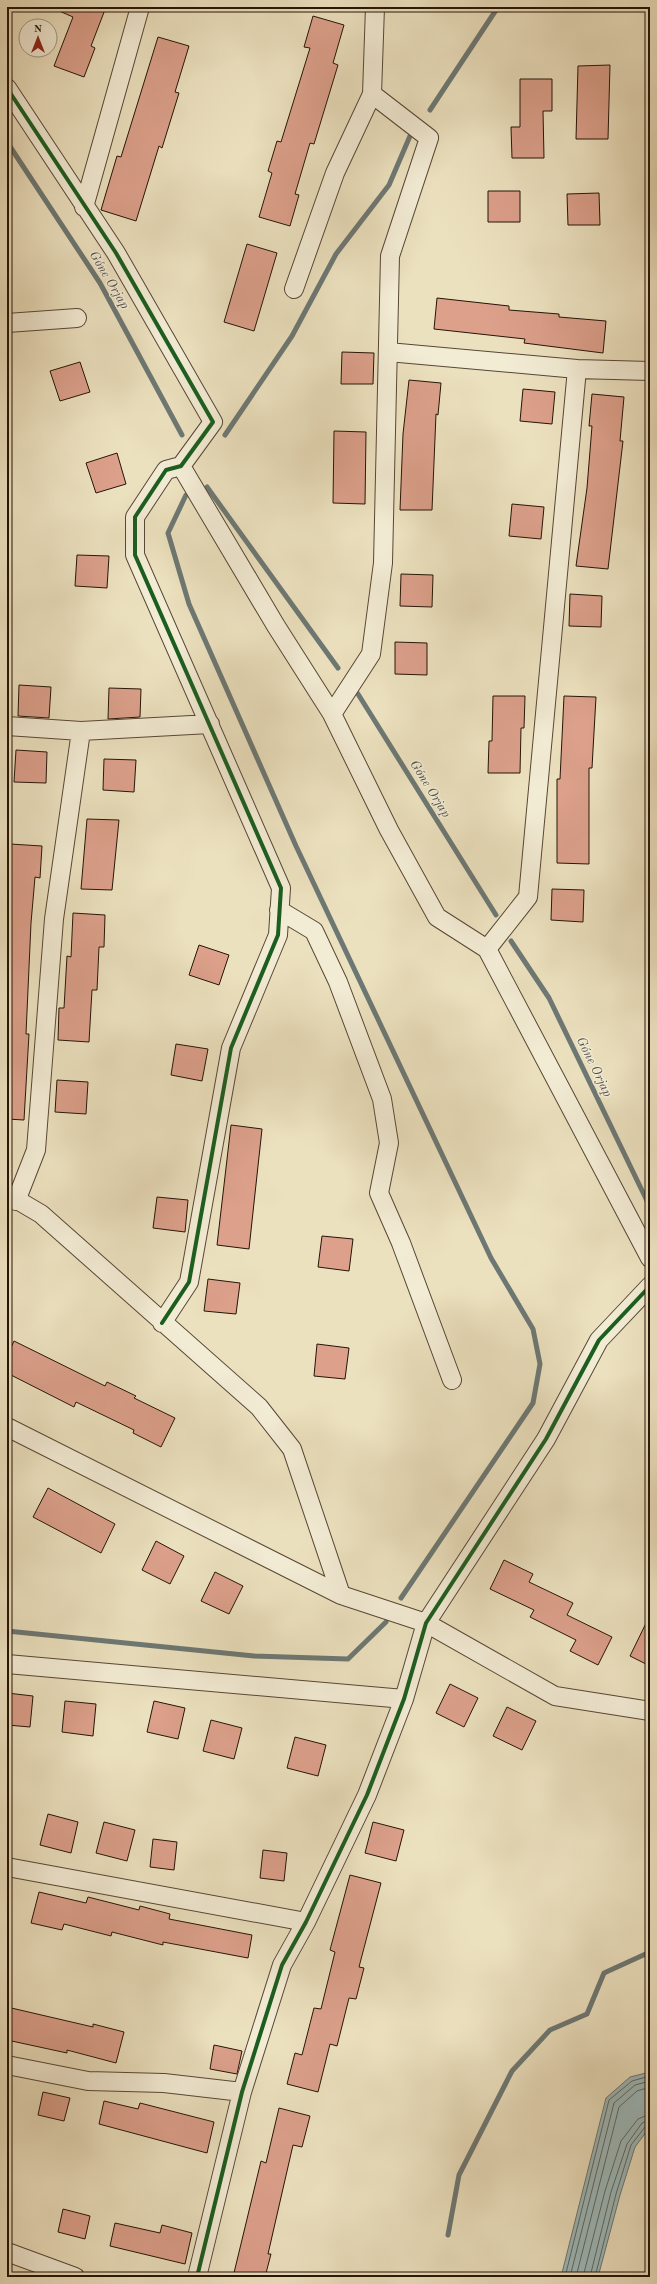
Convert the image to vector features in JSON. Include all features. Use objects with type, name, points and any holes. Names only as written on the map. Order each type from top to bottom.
[{"type":"street","points":[[84,207],[140,7]]},
{"type":"street","points":[[294,289],[335,173],[372,94],[375,7]]},
{"type":"street","points":[[7,88],[84,207],[116,253],[213,422],[181,466],[166,470],[135,517],[135,554],[281,888],[278,935],[230,1048],[189,1282],[162,1323]]},
{"type":"street","points":[[332,714],[371,654],[383,563],[390,256],[428,138],[372,94]]},
{"type":"street","points":[[7,323],[77,318]]},
{"type":"street","points":[[388,352],[577,369],[650,371]]},
{"type":"street","points":[[487,949],[528,897],[577,369]]},
{"type":"street","points":[[181,466],[276,626],[332,714],[389,830],[436,917],[487,949],[650,1258]]},
{"type":"street","points":[[7,726],[81,731],[210,724]]},
{"type":"street","points":[[81,731],[54,919],[36,1150],[12,1198],[41,1214],[162,1323],[259,1406],[292,1449],[341,1595]]},
{"type":"street","points":[[280,910],[314,931],[338,982],[382,1098],[389,1143],[379,1193],[400,1243],[452,1380]]},
{"type":"street","points":[[197,2277],[242,2092],[282,1965],[306,1922],[367,1795],[404,1699],[426,1623],[546,1439],[599,1340],[650,1286]]},
{"type":"street","points":[[7,1427],[341,1595],[426,1623],[555,1696],[650,1711]]},
{"type":"street","points":[[7,1664],[404,1699]]},
{"type":"street","points":[[7,1867],[306,1922]]},
{"type":"street","points":[[7,2065],[88,2081],[164,2084],[242,2092]]},
{"type":"street","points":[[7,2252],[75,2277]]},
{"type":"water","points":[[650,2072],[650,2127],[635,2147],[620,2195],[598,2277],[561,2277],[606,2098],[630,2077]]},
{"type":"building","points":[[50,7],[106,7],[91,46],[95,48],[84,77],[54,66],[73,17]]},
{"type":"building","points":[[313,16],[344,25],[333,63],[338,65],[314,144],[310,143],[295,194],[299,195],[290,226],[259,217],[272,173],[268,171],[277,141],[281,142],[310,48],[304,47]]},
{"type":"building","points":[[158,37],[189,46],[175,92],[179,93],[162,148],[159,146],[136,221],[101,210],[117,156],[121,157]]},
{"type":"building","points":[[610,65],[608,139],[576,139],[578,66]]},
{"type":"building","points":[[520,79],[552,79],[552,111],[543,111],[544,158],[512,158],[511,127],[520,127]]},
{"type":"building","points":[[488,191],[520,191],[520,222],[488,222]]},
{"type":"building","points":[[599,193],[600,225],[568,225],[567,194]]},
{"type":"building","points":[[247,244],[277,253],[254,331],[224,322]]},
{"type":"building","points":[[437,298],[509,306],[509,310],[559,314],[559,317],[606,321],[603,353],[524,343],[525,339],[434,329]]},
{"type":"building","points":[[342,352],[374,353],[373,384],[341,384]]},
{"type":"building","points":[[80,362],[90,392],[60,401],[50,371]]},
{"type":"building","points":[[409,380],[441,383],[438,415],[436,414],[432,510],[400,510],[403,434]]},
{"type":"building","points":[[523,389],[555,392],[552,424],[520,421]]},
{"type":"building","points":[[592,394],[624,397],[620,441],[623,441],[608,569],[576,566],[587,488],[592,426],[589,426]]},
{"type":"building","points":[[334,431],[366,432],[365,504],[333,503]]},
{"type":"building","points":[[117,453],[126,484],[96,493],[86,463]]},
{"type":"building","points":[[512,504],[544,507],[541,539],[509,536]]},
{"type":"building","points":[[77,555],[109,556],[107,588],[75,586]]},
{"type":"building","points":[[401,574],[433,575],[432,607],[400,606]]},
{"type":"building","points":[[570,594],[602,596],[601,627],[569,626]]},
{"type":"building","points":[[395,642],[427,643],[427,675],[395,674]]},
{"type":"building","points":[[19,685],[51,687],[49,718],[18,716]]},
{"type":"building","points":[[109,688],[141,689],[140,717],[108,719]]},
{"type":"building","points":[[493,696],[525,696],[524,728],[521,728],[520,773],[488,773],[489,741],[492,741]]},
{"type":"building","points":[[564,696],[596,697],[592,768],[589,768],[589,864],[557,863],[557,779],[560,779]]},
{"type":"building","points":[[16,750],[47,752],[46,783],[14,782]]},
{"type":"building","points":[[104,759],[136,760],[134,792],[103,790]]},
{"type":"building","points":[[87,819],[119,820],[112,890],[81,889]]},
{"type":"building","points":[[10,844],[42,846],[40,878],[35,877],[31,923],[26,1034],[29,1034],[24,1120],[7,1119],[7,890]]},
{"type":"building","points":[[552,889],[584,890],[583,922],[551,920]]},
{"type":"building","points":[[73,913],[105,915],[104,947],[99,947],[97,990],[92,990],[89,1042],[58,1040],[59,1008],[64,1008],[67,956],[71,957]]},
{"type":"building","points":[[199,945],[229,955],[219,985],[189,975]]},
{"type":"building","points":[[176,1044],[208,1049],[202,1081],[171,1075]]},
{"type":"building","points":[[57,1080],[88,1082],[86,1114],[55,1112]]},
{"type":"building","points":[[231,1125],[262,1129],[249,1249],[217,1245]]},
{"type":"building","points":[[157,1197],[188,1200],[185,1232],[153,1228]]},
{"type":"building","points":[[322,1236],[353,1239],[349,1271],[318,1267]]},
{"type":"building","points":[[208,1279],[240,1283],[236,1314],[204,1311]]},
{"type":"building","points":[[14,1341],[105,1386],[107,1382],[136,1396],[134,1398],[175,1418],[161,1447],[133,1433],[134,1430],[76,1402],[74,1407],[7,1373],[7,1356]]},
{"type":"building","points":[[317,1344],[349,1348],[345,1379],[314,1376]]},
{"type":"building","points":[[48,1488],[115,1524],[101,1553],[33,1517]]},
{"type":"building","points":[[156,1541],[184,1556],[170,1584],[142,1570]]},
{"type":"building","points":[[504,1560],[533,1574],[529,1582],[573,1603],[567,1615],[612,1637],[598,1665],[570,1651],[576,1640],[530,1617],[534,1610],[490,1589]]},
{"type":"building","points":[[215,1572],[243,1586],[229,1614],[201,1601]]},
{"type":"building","points":[[650,1615],[650,1666],[630,1656]]},
{"type":"building","points":[[450,1684],[478,1698],[464,1727],[436,1713]]},
{"type":"building","points":[[7,1693],[33,1696],[30,1727],[7,1725]]},
{"type":"building","points":[[65,1701],[96,1704],[93,1736],[62,1732]]},
{"type":"building","points":[[154,1701],[185,1708],[178,1739],[147,1732]]},
{"type":"building","points":[[507,1707],[536,1721],[522,1750],[493,1736]]},
{"type":"building","points":[[211,1720],[242,1728],[234,1759],[203,1751]]},
{"type":"building","points":[[295,1737],[326,1745],[318,1776],[287,1768]]},
{"type":"building","points":[[48,1814],[78,1822],[71,1853],[40,1845]]},
{"type":"building","points":[[104,1822],[135,1830],[127,1861],[96,1853]]},
{"type":"building","points":[[373,1822],[404,1830],[396,1861],[365,1853]]},
{"type":"building","points":[[153,1839],[177,1842],[174,1870],[150,1867]]},
{"type":"building","points":[[263,1850],[287,1853],[284,1881],[260,1878]]},
{"type":"building","points":[[350,1875],[381,1883],[359,1967],[364,1968],[356,1999],[349,1998],[337,2046],[330,2044],[318,2092],[287,2084],[295,2053],[302,2055],[314,2008],[321,2009],[335,1952],[330,1950]]},
{"type":"building","points":[[39,1892],[86,1903],[88,1897],[139,1910],[140,1906],[170,1914],[169,1919],[252,1935],[248,1958],[163,1942],[163,1945],[112,1932],[111,1936],[64,1924],[62,1930],[31,1923]]},
{"type":"building","points":[[7,2007],[93,2027],[93,2024],[124,2032],[116,2063],[67,2050],[67,2053],[7,2040]]},
{"type":"building","points":[[214,2045],[242,2051],[237,2074],[210,2069]]},
{"type":"building","points":[[43,2092],[70,2098],[64,2121],[38,2115]]},
{"type":"building","points":[[104,2101],[138,2109],[140,2103],[214,2122],[207,2153],[99,2124]]},
{"type":"building","points":[[279,2108],[310,2116],[302,2147],[293,2145],[268,2254],[271,2254],[265,2277],[233,2277],[261,2161],[266,2163]]},
{"type":"building","points":[[63,2209],[90,2216],[85,2239],[58,2232]]},
{"type":"building","points":[[115,2223],[160,2233],[162,2225],[192,2233],[185,2264],[110,2246]]},
{"type":"waterway","points":[[430,110],[498,7]]},
{"type":"waterway","points":[[225,435],[292,336],[336,254],[389,185],[410,136]]},
{"type":"waterway","name":"Góne Orjap","points":[[7,142],[100,283],[182,435]]},
{"type":"waterway","name":"Góne Orjap","points":[[207,487],[338,668]]},
{"type":"waterway","points":[[186,495],[168,533],[189,604],[296,846],[491,1258],[533,1329],[540,1364],[533,1403],[401,1598]]},
{"type":"waterway","name":"Góne Orjap","points":[[358,694],[496,915]]},
{"type":"waterway","name":"Góne Orjap","points":[[511,941],[549,998],[650,1207]]},
{"type":"waterway","points":[[7,1631],[254,1656],[348,1659],[386,1622]]},
{"type":"waterway","points":[[448,2235],[459,2175],[512,2071],[550,2030],[587,2014],[604,1973],[650,1952]]},
{"type":"cycle path","points":[[7,88],[116,253],[213,422],[181,466],[166,470],[135,517],[135,555],[281,888],[278,935],[231,1048],[189,1282],[162,1323]]},
{"type":"cycle path","points":[[197,2277],[242,2092],[282,1965],[306,1922],[367,1795],[404,1699],[426,1623],[546,1439],[599,1340],[650,1286]]}]
